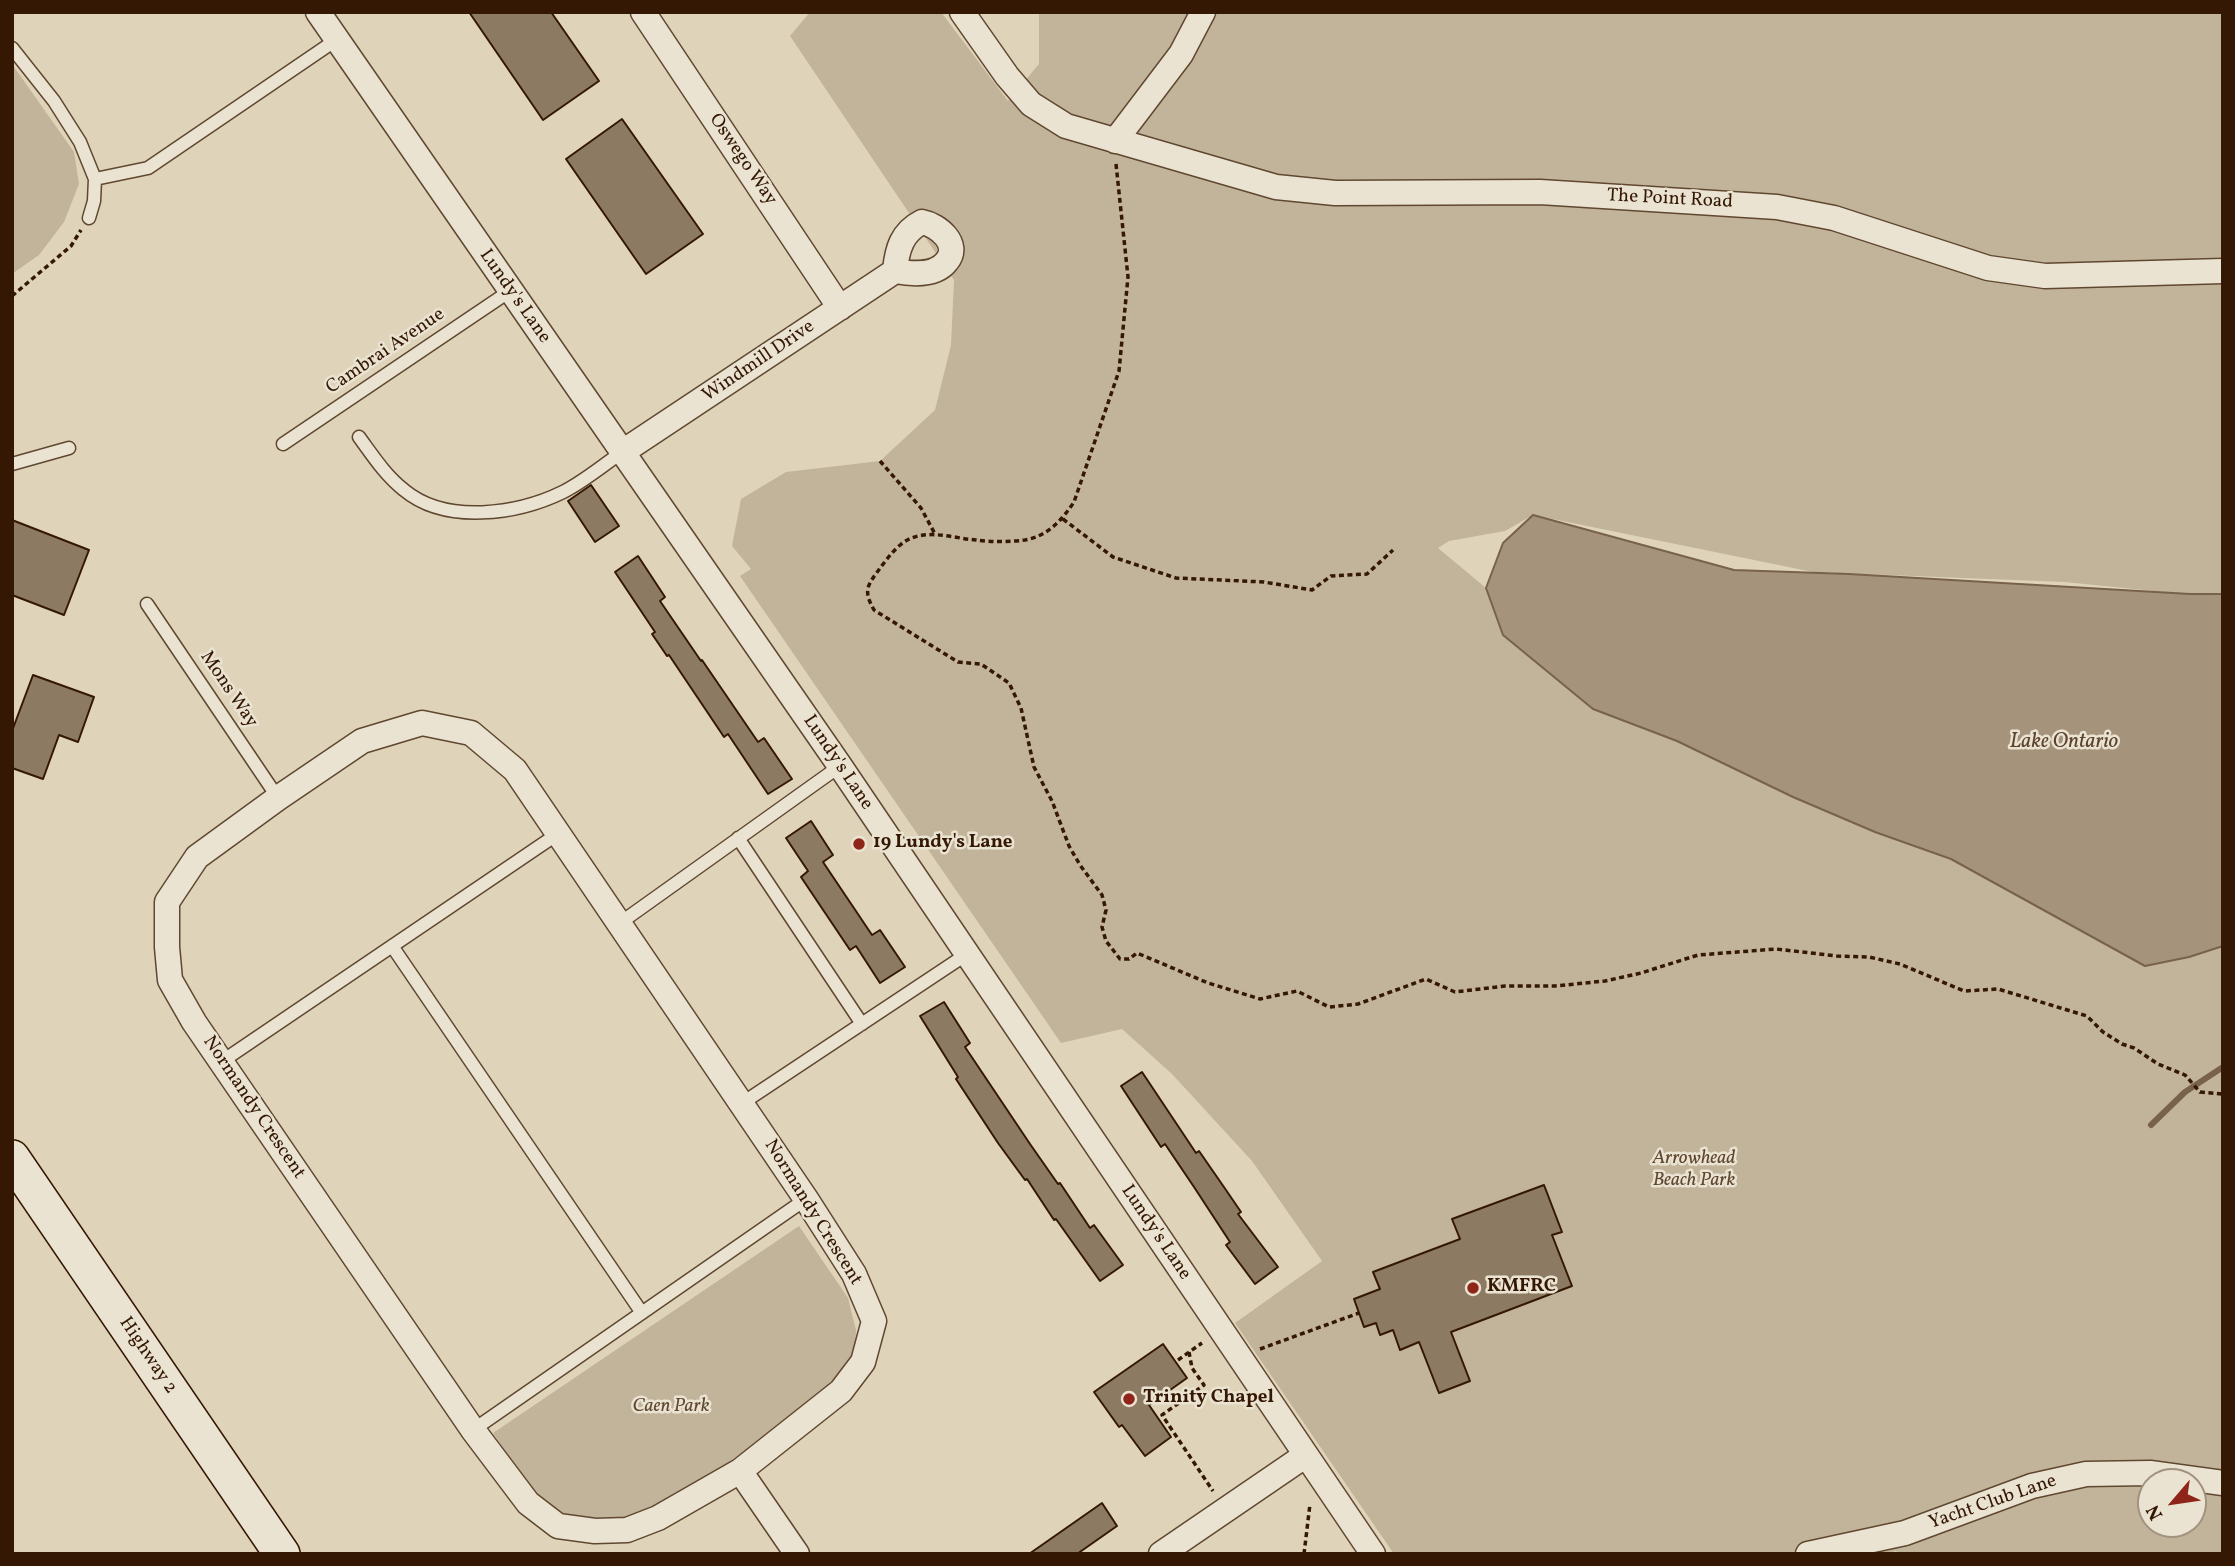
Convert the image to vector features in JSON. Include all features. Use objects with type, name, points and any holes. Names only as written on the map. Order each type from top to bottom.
[{"type":"main road","name":"Highway 2","points":[[12,1157],[282,1554]]},
{"type":"street","name":"Lundy's Lane","points":[[318,12],[840,766],[1373,1554]]},
{"type":"street","name":"Oswego Way","points":[[643,12],[840,308]]},
{"type":"street","name":"The Point Road","points":[[962,12],[1007,76],[1031,104],[1066,126],[1287,188],[1335,193],[1540,192],[1777,207],[1834,218],[1988,268],[2011,272],[2045,276],[2223,271]]},
{"type":"street","points":[[1115,141],[1181,54],[1203,12]]},
{"type":"street","name":"Windmill Drive","points":[[621,453],[895,271]]},
{"type":"street","name":"Normandy Crescent","points":[[422,723],[471,733],[515,770],[559,833],[854,1273],[874,1321],[863,1362],[841,1391],[740,1471],[658,1518],[627,1530],[595,1531],[558,1526],[528,1503],[473,1430],[221,1062],[170,980],[167,902],[197,858],[362,741],[422,723]]},
{"type":"street","points":[[1161,1554],[1306,1455]]},
{"type":"street","points":[[740,1471],[797,1554]]},
{"type":"street","name":"Yacht Club Lane","points":[[1808,1554],[1905,1534],[2032,1486],[2086,1474],[2150,1473],[2223,1483]]},
{"type":"lane","points":[[95,179],[148,168],[336,40]]},
{"type":"lane","points":[[12,47],[54,101],[80,142],[95,179],[94,201],[89,218]]},
{"type":"lane","name":"Cambrai Avenue","points":[[283,444],[510,291]]},
{"type":"lane","points":[[359,436],[383,471],[406,492],[434,506],[465,512],[497,513],[564,492],[621,453]]},
{"type":"lane","points":[[12,464],[69,447]]},
{"type":"lane","name":"Mons Way","points":[[147,604],[278,798]]},
{"type":"lane","points":[[620,923],[840,766]]},
{"type":"lane","points":[[221,1062],[559,833]]},
{"type":"lane","points":[[738,838],[862,1024]]},
{"type":"lane","points":[[392,946],[642,1313]]},
{"type":"lane","points":[[741,1104],[967,954]]},
{"type":"lane","points":[[473,1430],[806,1199]]},
{"type":"path","points":[[1115,141],[1117,184],[1128,277],[1119,371],[1074,502],[1063,519],[1046,533],[1026,540],[978,541],[935,534],[916,536],[900,545],[868,585],[868,598],[874,610],[958,662],[981,664],[1009,683],[1021,708],[1034,767],[1052,801],[1069,846],[1102,895],[1106,909],[1102,927],[1106,940],[1120,959],[1129,959],[1137,953],[1208,983],[1259,999],[1297,991],[1329,1007],[1358,1004],[1426,979],[1455,992],[1505,986],[1555,986],[1605,981],[1698,955],[1776,949],[1869,957],[1900,964],[1964,991],[1998,989],[2087,1016],[2103,1032],[2150,1060],[2185,1075],[2196,1089],[2223,1094]]},
{"type":"path","points":[[12,296],[71,246],[89,218]]},
{"type":"path","points":[[880,461],[922,508],[935,534]]},
{"type":"path","points":[[1063,519],[1113,557],[1177,578],[1264,582],[1312,590],[1331,576],[1367,574],[1393,550]]},
{"type":"path","points":[[1258,1350],[1359,1313]]},
{"type":"path","points":[[1178,1360],[1211,1338]]},
{"type":"path","points":[[1189,1352],[1192,1368],[1204,1385],[1162,1415],[1225,1510]]},
{"type":"path","points":[[1306,1553],[1311,1500]]},
{"type":"green space","name":"Arrowhead Beach Park","points":[[810,12],[941,12],[1008,101],[1039,64],[1039,12],[2223,12],[2223,595],[2214,597],[2064,582],[1813,572],[1533,515],[1505,531],[1449,541],[1438,548],[1486,588],[1503,635],[1593,709],[1677,741],[1795,798],[1875,832],[1951,859],[2145,966],[2189,957],[2223,946],[2223,1554],[1910,1554],[1894,1551],[1892,1554],[1394,1554],[1235,1323],[1322,1261],[1252,1161],[1172,1074],[1122,1029],[1061,1043],[740,576],[751,569],[732,546],[741,499],[786,472],[880,461],[935,410],[951,345],[954,280],[790,36]]},
{"type":"green space","points":[[12,64],[74,152],[79,184],[64,222],[39,255],[12,274]]},
{"type":"green space","name":"Caen Park","points":[[799,1226],[848,1298],[856,1330],[855,1359],[839,1384],[708,1477],[628,1523],[595,1531],[542,1506],[493,1433]]},
{"type":"water","name":"Lake Ontario","points":[[1533,515],[1734,570],[2223,594],[2223,946],[2189,957],[2145,966],[1951,859],[1875,832],[1793,797],[1677,741],[1593,709],[1503,635],[1486,588],[1503,543]]},
{"type":"building","points":[[469,12],[551,12],[599,81],[543,120]]},
{"type":"building","points":[[622,119],[703,234],[646,274],[566,159]]},
{"type":"building","points":[[591,485],[619,526],[595,542],[568,501]]},
{"type":"building","points":[[12,520],[89,550],[64,615],[12,595]]},
{"type":"building","points":[[638,556],[665,597],[660,601],[701,661],[758,742],[764,738],[792,779],[768,794],[728,734],[724,737],[669,655],[667,656],[652,634],[655,632],[615,572]]},
{"type":"building","points":[[33,675],[94,697],[78,742],[59,735],[43,779],[12,768],[12,731]]},
{"type":"building","points":[[811,821],[833,855],[823,862],[872,935],[880,930],[905,967],[880,983],[856,946],[850,950],[801,877],[808,871],[786,838]]},
{"type":"building","points":[[944,1002],[970,1043],[965,1047],[1030,1144],[1090,1228],[1094,1225],[1123,1265],[1100,1281],[998,1143],[956,1079],[958,1077],[920,1016]]},
{"type":"building","points":[[1142,1072],[1196,1153],[1199,1151],[1241,1212],[1238,1214],[1278,1267],[1255,1284],[1226,1245],[1230,1242],[1165,1144],[1161,1147],[1121,1086]]},
{"type":"building","name":"KMFRC","points":[[1544,1185],[1562,1232],[1552,1235],[1572,1286],[1451,1332],[1470,1381],[1439,1393],[1419,1342],[1400,1350],[1393,1330],[1380,1335],[1376,1323],[1364,1327],[1354,1299],[1380,1289],[1373,1272],[1460,1239],[1452,1219]]},
{"type":"building","name":"Trinity Chapel","points":[[1163,1344],[1187,1378],[1149,1405],[1171,1437],[1145,1456],[1122,1425],[1119,1427],[1094,1392]]},
{"type":"building","points":[[1102,1503],[1117,1526],[1077,1554],[1029,1554]]},
{"type":"waterway","points":[[2151,1125],[2185,1092],[2223,1067]]},
{"type":"place","name":"19 Lundy's Lane","points":[[859,844]]},
{"type":"place","name":"KMFRC","points":[[1473,1288]]},
{"type":"place","name":"Trinity Chapel","points":[[1129,1399]]}]
